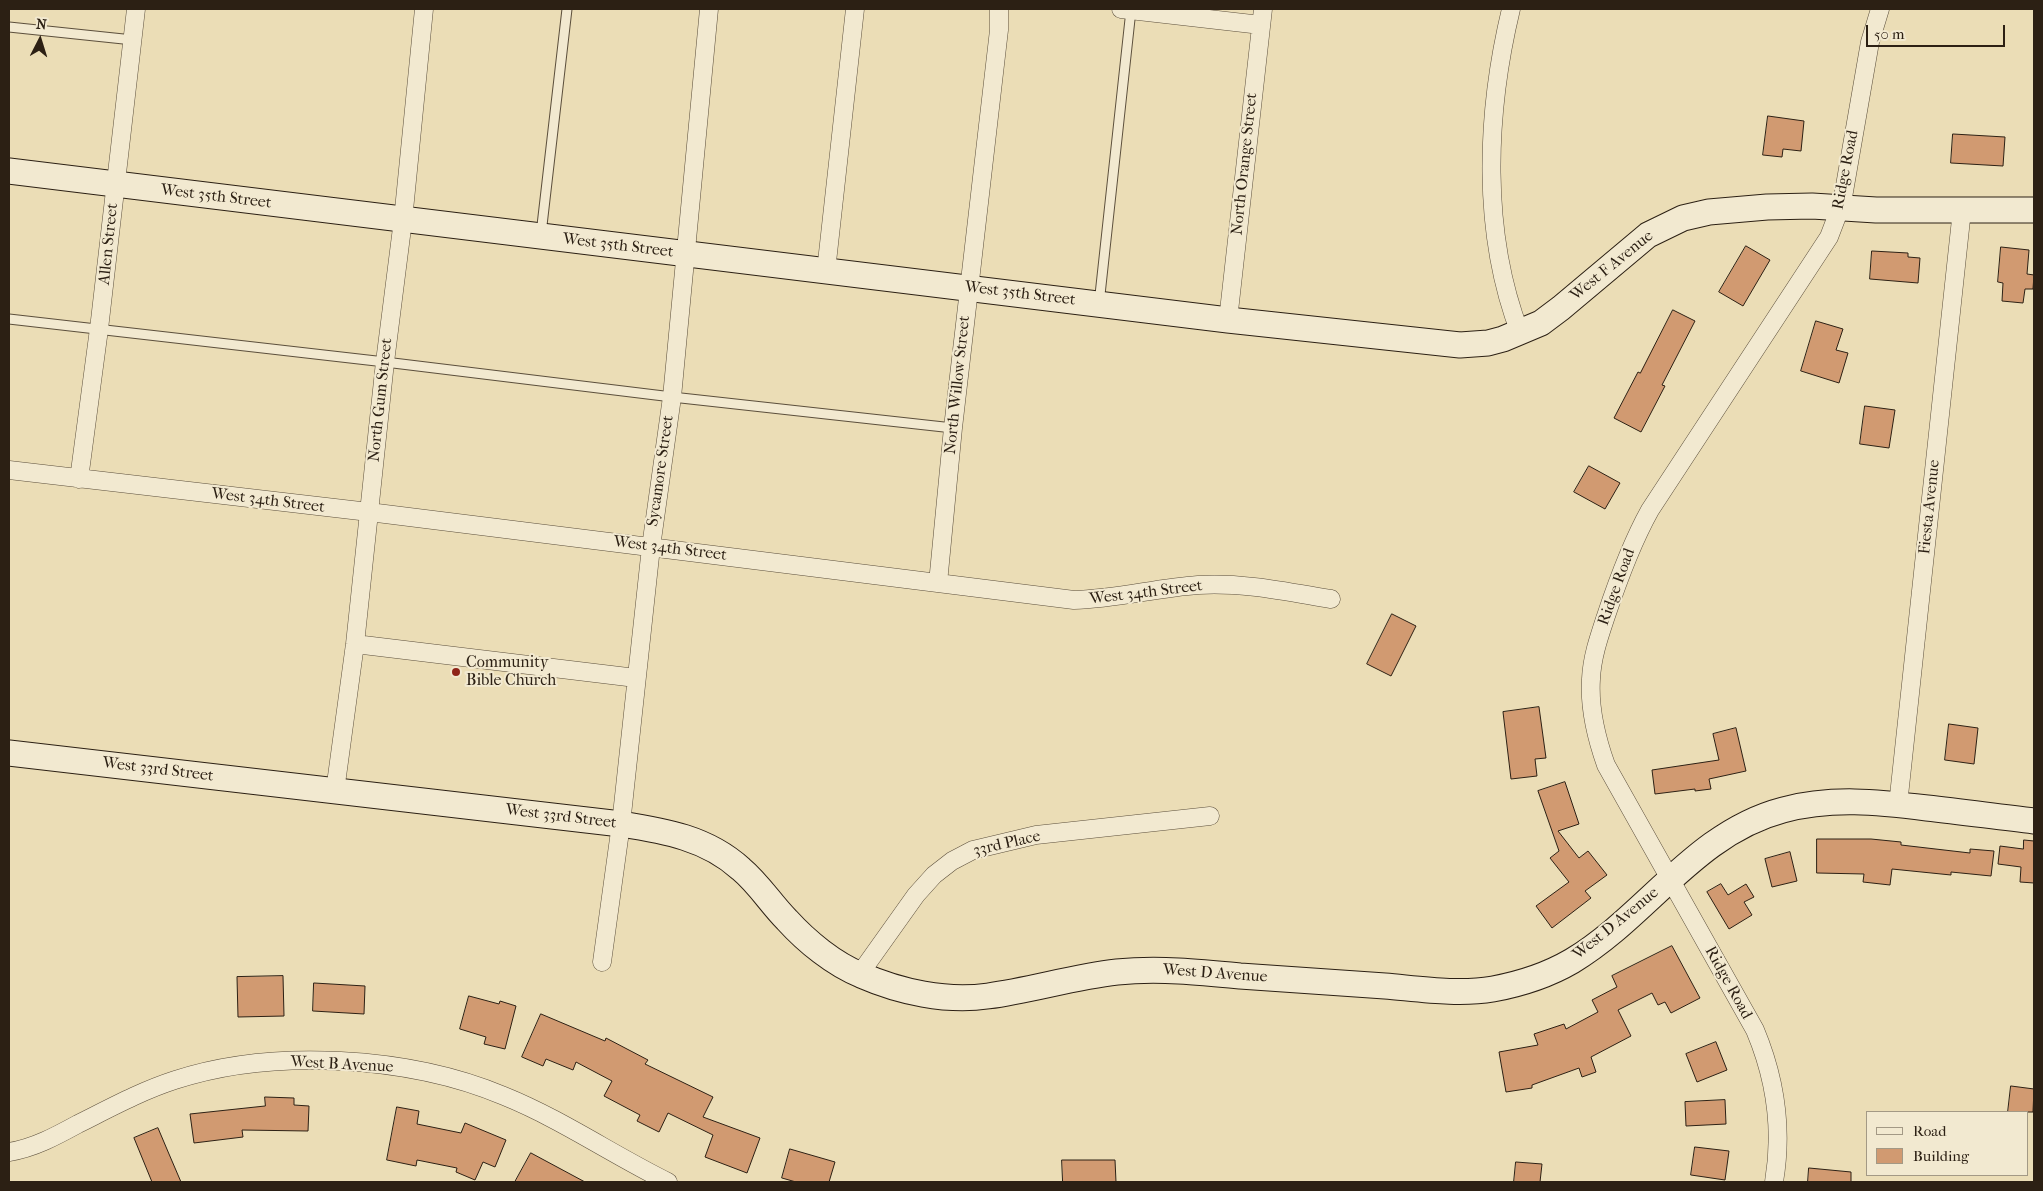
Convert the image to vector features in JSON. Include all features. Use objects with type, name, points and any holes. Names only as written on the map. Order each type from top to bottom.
[{"type":"street","name":"Allen Street","points":[[79,479],[99,330],[136,9]]},
{"type":"street","name":"North Gum Street","points":[[335,791],[355,644],[385,362],[403,220],[424,9]]},
{"type":"street","name":"Sycamore Street","points":[[602,962],[621,824],[650,547],[672,398],[710,9]]},
{"type":"street","points":[[826,271],[855,9]]},
{"type":"street","name":"North Willow Street","points":[[938,583],[968,288],[999,30],[999,9]]},
{"type":"street","points":[[1126,9],[1262,17]]},
{"type":"street","points":[[1511,9],[1497,81],[1492,142],[1493,201],[1496,235],[1508,302],[1520,333]]},
{"type":"street","name":"Ridge Road","points":[[1774,1182],[1779,1133],[1776,1099],[1771,1072],[1762,1046],[1755,1030],[1606,765],[1597,740],[1591,708],[1591,679],[1595,651],[1629,551],[1650,510],[1829,237],[1842,202],[1870,42],[1880,9]]},
{"type":"street","name":"North Orange Street","points":[[1228,320],[1262,17]]},
{"type":"street","name":"West 35th Street","points":[[9,172],[1228,320]]},
{"type":"street","name":"West F Avenue","points":[[1228,320],[1460,345],[1488,343],[1520,333],[1541,323],[1648,235],[1683,218],[1709,212],[1767,207],[1876,210],[2034,210]]},
{"type":"street","name":"Fiesta Avenue","points":[[1898,804],[1962,210]]},
{"type":"street","name":"West 34th Street","points":[[9,470],[369,512],[1074,600],[1099,600],[1199,585],[1242,586],[1331,599]]},
{"type":"street","points":[[355,644],[636,678]]},
{"type":"street","name":"West 33rd Street","points":[[9,753],[621,824],[666,831],[691,838],[715,849],[740,867],[788,921],[817,948],[859,975],[897,988],[954,997],[984,997],[1059,982]]},
{"type":"street","name":"West D Avenue","points":[[1059,982],[1118,972],[1168,970],[1439,990],[1491,989],[1526,981],[1556,970],[1575,959],[1607,935],[1701,852],[1742,826],[1778,811],[1829,801],[1860,801],[2034,821]]},
{"type":"street","name":"33rd Place","points":[[859,975],[934,875],[952,861],[973,850],[1036,835],[1210,816]]},
{"type":"street","name":"West B Avenue","points":[[9,1152],[41,1144],[127,1100],[175,1080],[220,1068],[255,1063],[314,1060],[369,1063],[424,1072],[472,1084],[504,1095],[668,1182]]},
{"type":"lane","points":[[541,236],[567,9]]},
{"type":"lane","points":[[1099,304],[1126,9]]},
{"type":"lane","points":[[9,27],[133,40]]},
{"type":"lane","points":[[9,319],[385,362],[672,398],[953,428]]},
{"type":"building","points":[[1768,116],[1804,121],[1801,151],[1783,149],[1782,157],[1763,155]]},
{"type":"building","points":[[1953,134],[2005,137],[2003,166],[1951,163]]},
{"type":"building","points":[[1746,246],[1770,260],[1743,306],[1719,292]]},
{"type":"building","points":[[2001,247],[2029,250],[2027,274],[2034,275],[2033,289],[2025,289],[2023,303],[2002,301],[2003,283],[1998,282]]},
{"type":"building","points":[[1872,251],[1908,253],[1908,257],[1920,258],[1918,283],[1870,279]]},
{"type":"building","points":[[1673,310],[1695,321],[1662,385],[1665,386],[1641,432],[1614,418]]},
{"type":"building","points":[[1816,321],[1843,329],[1836,350],[1848,353],[1839,383],[1801,371]]},
{"type":"building","points":[[1865,406],[1895,410],[1889,448],[1860,444]]},
{"type":"building","points":[[1589,466],[1620,483],[1605,509],[1574,492]]},
{"type":"building","points":[[1392,614],[1416,626],[1391,676],[1367,664]]},
{"type":"building","points":[[1539,707],[1546,758],[1535,759],[1537,776],[1511,779],[1503,712]]},
{"type":"building","points":[[1949,724],[1978,728],[1974,764],[1945,760]]},
{"type":"building","points":[[1736,728],[1746,771],[1709,779],[1711,789],[1655,794],[1652,770],[1719,760],[1713,734]]},
{"type":"building","points":[[1565,782],[1579,824],[1558,831],[1579,858],[1588,851],[1607,875],[1585,891],[1591,898],[1552,928],[1536,906],[1569,882],[1550,858],[1559,851],[1538,791]]},
{"type":"building","points":[[1817,839],[1871,839],[1901,842],[1901,845],[1970,853],[1970,849],[1994,851],[1991,876],[1951,872],[1951,875],[1892,869],[1890,885],[1863,882],[1864,874],[1817,873]]},
{"type":"building","points":[[2024,840],[2034,841],[2034,883],[2020,882],[2021,867],[1998,864],[2000,846],[2023,849]]},
{"type":"building","points":[[1790,852],[1797,881],[1772,887],[1765,859]]},
{"type":"building","points":[[1721,884],[1728,895],[1746,884],[1754,897],[1744,902],[1752,915],[1729,929],[1707,892]]},
{"type":"building","points":[[1672,946],[1700,998],[1671,1013],[1665,1002],[1658,1005],[1652,993],[1618,1010],[1631,1036],[1591,1057],[1596,1072],[1582,1077],[1579,1068],[1532,1085],[1532,1088],[1506,1092],[1499,1052],[1538,1045],[1534,1034],[1564,1024],[1566,1029],[1598,1012],[1592,1000],[1617,987],[1612,976]]},
{"type":"building","points":[[283,976],[284,1016],[238,1017],[237,977]]},
{"type":"building","points":[[314,983],[365,986],[364,1014],[313,1011]]},
{"type":"building","points":[[469,996],[499,1004],[500,1001],[516,1006],[505,1049],[484,1044],[486,1037],[460,1029]]},
{"type":"building","points":[[541,1014],[605,1041],[606,1038],[648,1060],[645,1064],[713,1097],[703,1117],[760,1138],[747,1173],[705,1157],[713,1135],[668,1113],[659,1132],[637,1121],[640,1115],[604,1096],[612,1081],[576,1062],[573,1070],[546,1059],[543,1066],[522,1057]]},
{"type":"building","points":[[1716,1042],[1727,1070],[1697,1082],[1686,1054]]},
{"type":"building","points":[[2011,1086],[2034,1089],[2033,1112],[2008,1111]]},
{"type":"building","points":[[265,1097],[294,1098],[294,1105],[309,1106],[308,1131],[242,1130],[243,1137],[194,1143],[190,1114],[265,1106]]},
{"type":"building","points":[[1725,1100],[1726,1124],[1686,1126],[1685,1102]]},
{"type":"building","points":[[397,1107],[419,1111],[417,1124],[461,1133],[465,1123],[506,1140],[495,1167],[483,1162],[475,1180],[456,1172],[457,1168],[417,1160],[416,1166],[387,1160]]},
{"type":"building","points":[[158,1128],[181,1182],[152,1182],[134,1138]]},
{"type":"building","points":[[1695,1147],[1729,1151],[1725,1180],[1691,1175]]},
{"type":"building","points":[[790,1149],[835,1162],[829,1182],[796,1182],[782,1178]]},
{"type":"building","points":[[531,1153],[585,1182],[515,1182]]},
{"type":"building","points":[[1062,1160],[1115,1160],[1116,1182],[1063,1182]]},
{"type":"building","points":[[1516,1162],[1542,1164],[1540,1182],[1514,1182]]},
{"type":"building","points":[[1809,1168],[1851,1172],[1851,1182],[1808,1182]]},
{"type":"place","name":"Community Bible Church","points":[[456,672]]}]
